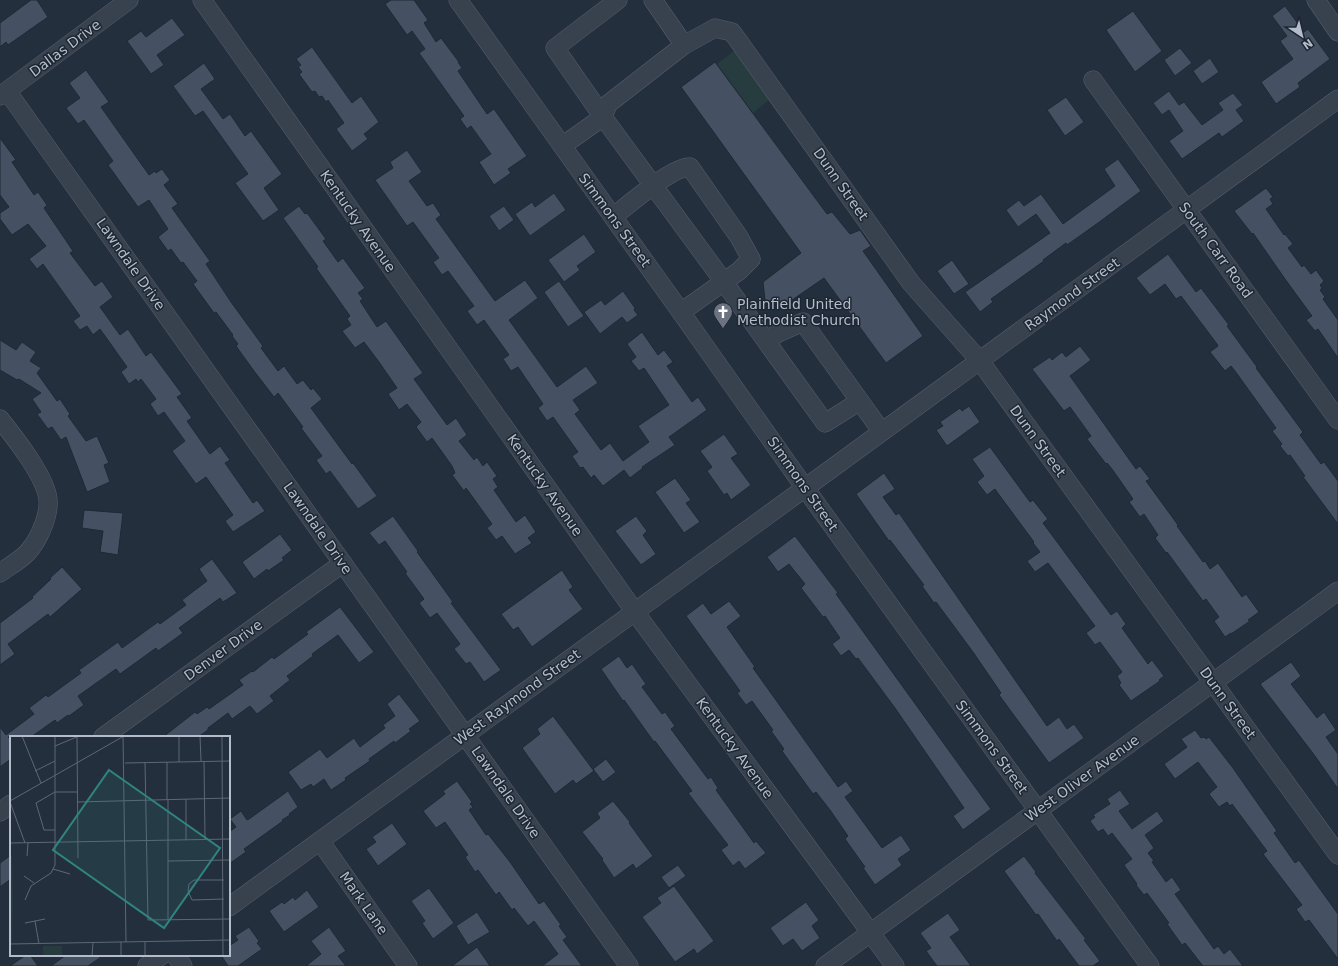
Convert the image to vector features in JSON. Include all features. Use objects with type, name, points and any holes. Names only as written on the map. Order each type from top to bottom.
[{"type":"street","name":"Dallas Drive","points":[[4,93],[129,0]]},
{"type":"street","name":"Kentucky Avenue","points":[[202,0],[635,612],[895,966]]},
{"type":"street","name":"Simmons Street","points":[[458,0],[805,488],[1150,966]]},
{"type":"street","points":[[618,0],[555,48],[653,187],[724,282],[825,424],[860,401]]},
{"type":"street","points":[[562,146],[603,117],[608,104],[684,45],[653,0]]},
{"type":"street","points":[[1316,0],[1338,32]]},
{"type":"street","name":"Dunn Street","points":[[684,45],[715,28],[732,32],[911,283],[980,361],[1338,855]]},
{"type":"street","name":"South Carr Road","points":[[1093,80],[1338,420]]},
{"type":"street","name":"Lawndale Drive","points":[[4,93],[343,562],[629,966]]},
{"type":"street","name":"Raymond Street","points":[[805,488],[1338,99]]},
{"type":"street","points":[[613,217],[672,173],[686,167],[690,167],[738,237],[751,259],[739,271],[681,312]]},
{"type":"street","points":[[766,341],[778,333],[803,322],[882,432]]},
{"type":"street","points":[[0,419],[39,475],[48,495],[48,512],[42,528],[27,553],[0,573]]},
{"type":"street","name":"West Raymond Street","points":[[230,906],[805,488]]},
{"type":"street","name":"Denver Drive","points":[[104,736],[343,562]]},
{"type":"street","name":"West Oliver Avenue","points":[[825,966],[1338,591]]},
{"type":"street","points":[[0,812],[10,805]]},
{"type":"street","name":"Mark Lane","points":[[320,841],[408,966]]},
{"type":"street","points":[[147,966],[161,956]]},
{"type":"street","points":[[176,956],[183,966]]},
{"type":"green space","points":[[734,51],[769,100],[753,113],[717,64]]},
{"type":"building","points":[[31,0],[37,0],[48,17],[8,45],[6,42],[0,47],[0,23]]},
{"type":"building","points":[[391,0],[414,0],[428,20],[424,23],[436,42],[441,38],[459,62],[462,68],[458,71],[487,114],[494,109],[527,156],[508,169],[511,173],[494,185],[479,162],[491,154],[471,126],[467,129],[460,119],[464,116],[419,53],[425,49],[412,31],[407,35],[385,4]]},
{"type":"building","points":[[1285,6],[1304,32],[1308,29],[1330,59],[1298,83],[1300,87],[1276,104],[1261,82],[1293,59],[1280,41],[1287,36],[1272,16]]},
{"type":"building","points":[[1133,11],[1162,51],[1135,72],[1106,30]]},
{"type":"building","points":[[172,18],[185,35],[157,55],[164,65],[151,74],[127,41],[141,31],[146,37]]},
{"type":"building","points":[[312,47],[352,103],[361,96],[379,122],[364,134],[368,139],[352,151],[336,129],[344,123],[328,100],[326,102],[322,96],[319,97],[315,91],[312,92],[299,74],[302,72],[298,67],[301,65],[296,59]]},
{"type":"building","points":[[1180,48],[1192,63],[1175,76],[1164,60]]},
{"type":"building","points":[[1210,58],[1219,72],[1202,84],[1193,71]]},
{"type":"building","points":[[715,62],[827,214],[832,212],[850,234],[860,230],[871,246],[863,251],[923,336],[886,363],[824,278],[782,307],[765,300],[763,282],[801,253],[681,87]]},
{"type":"building","points":[[204,63],[215,79],[201,89],[223,119],[230,114],[245,136],[251,131],[282,174],[264,188],[279,210],[263,221],[235,183],[248,174],[203,111],[195,116],[173,86]]},
{"type":"building","points":[[86,70],[109,102],[101,107],[149,175],[162,169],[170,180],[164,185],[178,204],[172,208],[210,261],[206,264],[263,346],[261,348],[278,371],[284,366],[297,384],[303,380],[311,390],[313,388],[322,399],[311,408],[377,496],[358,509],[330,471],[326,474],[316,460],[322,456],[301,428],[303,427],[278,393],[274,397],[254,371],[236,346],[238,344],[232,336],[233,335],[216,312],[214,313],[193,284],[197,281],[183,262],[181,263],[171,249],[168,251],[158,237],[168,229],[149,200],[138,207],[108,165],[113,161],[84,120],[78,124],[66,108],[80,98],[69,83]]},
{"type":"building","points":[[1169,91],[1179,105],[1184,102],[1202,125],[1223,110],[1218,103],[1233,93],[1243,105],[1236,110],[1244,121],[1222,137],[1219,133],[1182,159],[1169,141],[1183,131],[1169,110],[1162,115],[1153,103]]},
{"type":"building","points":[[1066,97],[1084,122],[1065,136],[1047,110]]},
{"type":"building","points":[[0,138],[16,160],[12,162],[34,195],[38,192],[47,205],[44,208],[73,251],[70,253],[95,286],[102,281],[113,297],[100,307],[120,335],[128,329],[146,356],[151,352],[182,394],[177,397],[192,418],[187,421],[210,454],[220,446],[230,460],[225,463],[253,503],[257,500],[265,511],[233,532],[225,521],[233,515],[206,477],[196,484],[172,451],[185,441],[164,412],[158,416],[150,404],[156,399],[141,379],[138,382],[136,379],[129,384],[121,372],[127,367],[100,329],[93,335],[87,326],[80,330],[73,321],[80,316],[43,264],[37,269],[29,259],[46,246],[28,224],[12,235],[0,219],[0,213],[9,207],[0,195]]},
{"type":"building","points":[[407,150],[422,172],[409,181],[427,206],[433,203],[441,215],[436,219],[495,301],[525,280],[538,298],[509,320],[557,387],[586,366],[598,383],[573,400],[580,410],[575,414],[601,450],[610,443],[623,461],[649,442],[638,426],[669,405],[644,368],[639,371],[631,361],[636,357],[627,344],[642,332],[658,355],[664,350],[673,362],[667,366],[692,402],[698,397],[707,410],[669,437],[675,445],[642,467],[643,468],[630,478],[624,470],[603,486],[594,475],[591,478],[583,467],[580,468],[572,456],[578,452],[553,417],[547,421],[538,408],[543,404],[518,367],[511,371],[503,359],[509,355],[484,320],[477,325],[467,311],[474,306],[448,271],[442,275],[433,262],[439,258],[413,222],[407,226],[375,180],[393,168],[390,162]]},
{"type":"building","points":[[1118,159],[1141,191],[1067,245],[1066,243],[1043,260],[1044,261],[991,299],[993,302],[980,312],[965,292],[1050,233],[1036,214],[1018,227],[1006,210],[1019,200],[1024,206],[1041,194],[1063,224],[1115,186],[1104,169]]},
{"type":"building","points":[[1266,188],[1273,197],[1270,199],[1273,204],[1266,209],[1284,235],[1285,234],[1293,244],[1288,248],[1302,267],[1304,265],[1311,274],[1316,270],[1324,281],[1320,285],[1322,288],[1320,290],[1325,297],[1323,299],[1338,320],[1338,358],[1318,329],[1315,331],[1306,320],[1312,316],[1253,233],[1252,234],[1234,211]]},
{"type":"building","points":[[554,193],[566,210],[530,236],[515,214],[532,202],[535,207]]},
{"type":"building","points":[[299,206],[305,214],[307,213],[326,239],[323,241],[338,262],[343,258],[365,288],[358,293],[363,299],[360,301],[377,327],[386,321],[423,373],[414,379],[447,425],[456,418],[467,435],[459,441],[474,460],[477,457],[483,466],[487,462],[497,476],[493,479],[498,487],[494,490],[516,522],[525,515],[536,532],[528,538],[532,543],[515,554],[502,536],[496,540],[487,528],[492,524],[466,488],[464,491],[452,475],[455,473],[452,466],[432,438],[427,442],[416,427],[421,422],[407,404],[399,410],[388,394],[397,388],[379,362],[364,342],[355,348],[342,331],[351,325],[347,319],[350,316],[316,268],[318,267],[283,218]]},
{"type":"building","points":[[504,206],[514,220],[499,231],[489,216]]},
{"type":"building","points":[[584,234],[596,252],[577,266],[580,270],[564,282],[548,260]]},
{"type":"building","points":[[1168,254],[1196,292],[1201,288],[1229,325],[1227,326],[1257,367],[1256,368],[1303,432],[1300,435],[1321,464],[1324,462],[1338,481],[1338,524],[1303,477],[1305,476],[1290,455],[1288,456],[1280,446],[1282,444],[1272,431],[1276,428],[1235,371],[1231,366],[1225,371],[1210,352],[1218,346],[1217,344],[1181,296],[1176,299],[1165,284],[1150,295],[1136,278]]},
{"type":"building","points":[[952,260],[969,284],[954,294],[937,271]]},
{"type":"building","points":[[559,281],[584,316],[568,327],[544,292]]},
{"type":"building","points":[[623,291],[638,315],[627,323],[622,317],[600,334],[584,312],[601,300],[605,305]]},
{"type":"building","points":[[0,340],[16,350],[22,342],[36,352],[30,361],[41,368],[37,373],[57,401],[60,399],[70,414],[68,416],[86,441],[97,436],[109,463],[104,465],[110,482],[87,492],[66,437],[61,440],[52,427],[48,429],[37,414],[41,412],[32,399],[41,393],[19,379],[17,380],[0,370]]},
{"type":"building","points":[[1080,346],[1091,360],[1070,376],[1136,469],[1140,466],[1150,479],[1146,481],[1203,562],[1205,561],[1210,569],[1218,563],[1242,597],[1246,594],[1259,612],[1248,620],[1250,621],[1231,634],[1225,637],[1214,621],[1219,617],[1206,599],[1203,601],[1155,538],[1158,535],[1144,514],[1140,517],[1129,502],[1133,499],[1112,469],[1107,463],[1106,464],[1087,439],[1091,436],[1070,407],[1064,411],[1032,369],[1050,357],[1052,360],[1062,352],[1066,357]]},
{"type":"building","points":[[969,406],[980,422],[947,446],[936,430],[943,426],[940,422],[960,408],[962,411]]},
{"type":"building","points":[[724,434],[738,454],[731,458],[751,485],[731,500],[727,493],[724,495],[707,471],[712,467],[700,451]]},
{"type":"building","points":[[990,447],[1030,502],[1033,500],[1048,519],[1043,523],[1111,615],[1117,611],[1126,624],[1122,628],[1148,664],[1152,660],[1164,676],[1159,680],[1160,681],[1131,701],[1119,685],[1121,683],[1117,676],[1122,672],[1100,642],[1095,645],[1086,633],[1095,626],[1048,563],[1035,572],[1027,561],[1040,552],[1033,543],[1034,542],[995,489],[987,495],[977,482],[984,476],[972,459]]},
{"type":"building","points":[[884,473],[895,489],[883,497],[896,515],[899,513],[1047,726],[1059,717],[1067,729],[1074,724],[1084,738],[1049,763],[999,695],[1001,693],[973,652],[936,602],[934,603],[922,586],[924,585],[890,540],[889,541],[856,494]]},
{"type":"building","points":[[675,478],[691,500],[686,503],[700,522],[684,533],[655,492]]},
{"type":"building","points":[[84,510],[123,513],[118,555],[100,552],[103,531],[82,528]]},
{"type":"building","points":[[393,516],[453,602],[451,603],[501,670],[484,682],[470,662],[466,664],[454,649],[460,644],[437,613],[430,618],[419,603],[424,599],[405,573],[407,572],[385,541],[379,545],[369,533]]},
{"type":"building","points":[[636,516],[647,531],[643,535],[656,554],[641,565],[615,531]]},
{"type":"building","points":[[280,534],[292,550],[282,558],[284,560],[268,571],[267,569],[254,579],[242,562]]},
{"type":"building","points":[[795,536],[838,593],[836,594],[991,809],[963,830],[953,816],[964,808],[895,708],[858,658],[856,659],[849,650],[841,656],[832,644],[840,638],[825,616],[823,617],[801,588],[805,584],[789,564],[778,572],[767,557]]},
{"type":"building","points":[[212,559],[237,593],[223,602],[220,598],[179,628],[183,633],[158,651],[156,648],[120,674],[116,669],[78,696],[84,705],[69,716],[68,715],[57,723],[55,720],[32,736],[8,737],[10,739],[10,760],[0,767],[0,727],[6,735],[34,714],[29,708],[46,695],[48,697],[81,673],[79,670],[118,642],[122,648],[158,622],[160,624],[186,605],[182,600],[207,581],[199,569]]},
{"type":"building","points":[[62,567],[82,589],[50,617],[48,614],[8,644],[15,654],[0,665],[0,623],[33,598],[32,597]]},
{"type":"building","points":[[562,570],[573,587],[569,590],[583,609],[532,647],[518,627],[513,630],[501,614]]},
{"type":"building","points":[[729,601],[741,616],[727,627],[755,667],[753,668],[838,787],[846,781],[853,791],[845,797],[882,848],[901,835],[911,850],[898,859],[902,865],[875,885],[863,868],[865,867],[845,839],[848,836],[830,810],[816,792],[813,794],[782,751],[784,749],[771,731],[773,730],[752,701],[746,705],[737,693],[740,691],[686,616],[703,603],[711,614]]},
{"type":"building","points":[[340,607],[374,652],[359,663],[338,635],[312,654],[313,656],[287,676],[290,680],[270,696],[274,701],[257,714],[250,706],[232,719],[228,713],[199,736],[164,736],[195,712],[197,714],[207,707],[209,709],[243,685],[239,680],[252,671],[253,672],[272,657],[274,659],[308,634],[306,632]]},
{"type":"building","points":[[619,656],[627,668],[632,664],[646,684],[642,687],[662,714],[665,712],[675,726],[671,729],[708,779],[711,777],[718,788],[716,790],[754,843],[756,841],[766,853],[745,869],[739,861],[733,866],[721,850],[728,845],[688,793],[692,791],[624,700],[623,701],[601,669]]},
{"type":"building","points":[[1291,662],[1301,676],[1291,684],[1317,718],[1324,712],[1336,730],[1326,737],[1338,754],[1338,789],[1315,756],[1260,684]]},
{"type":"building","points":[[399,694],[420,721],[409,729],[411,731],[369,759],[370,761],[345,778],[346,780],[331,790],[324,779],[313,787],[311,784],[301,790],[288,772],[320,749],[327,758],[354,738],[360,747],[385,728],[383,725],[395,716],[387,704]]},
{"type":"building","points":[[553,716],[594,771],[576,784],[573,780],[555,794],[522,748],[540,734],[537,729]]},
{"type":"building","points":[[1195,730],[1201,738],[1204,737],[1206,739],[1209,737],[1233,768],[1277,831],[1274,833],[1295,863],[1299,860],[1338,914],[1338,959],[1309,920],[1305,922],[1296,909],[1302,905],[1263,854],[1267,851],[1232,804],[1230,806],[1227,802],[1219,807],[1209,794],[1217,787],[1198,762],[1175,779],[1164,764],[1187,747],[1181,739]]},
{"type":"building","points":[[606,759],[616,772],[603,782],[593,769]]},
{"type":"building","points":[[457,781],[472,802],[470,804],[473,807],[469,810],[486,835],[488,834],[510,862],[539,904],[544,901],[561,925],[559,926],[567,937],[563,940],[582,966],[542,966],[558,954],[534,921],[528,926],[514,908],[512,910],[499,892],[496,895],[478,870],[475,872],[465,857],[468,855],[445,822],[436,828],[423,811],[445,794],[443,791]]},
{"type":"building","points":[[1120,790],[1130,804],[1119,811],[1132,829],[1157,811],[1164,821],[1145,835],[1154,848],[1148,853],[1154,861],[1152,862],[1166,882],[1172,877],[1181,890],[1175,894],[1214,949],[1218,946],[1224,954],[1230,949],[1243,966],[1203,966],[1185,943],[1182,945],[1167,924],[1169,923],[1147,893],[1144,895],[1136,885],[1137,884],[1124,865],[1132,859],[1112,833],[1108,836],[1103,829],[1098,832],[1090,821],[1095,817],[1093,815],[1110,804],[1107,799]]},
{"type":"building","points":[[288,791],[298,807],[282,820],[283,821],[244,849],[246,852],[230,863],[230,831],[236,827],[230,819],[241,811],[247,820]]},
{"type":"building","points":[[613,801],[630,822],[629,823],[653,856],[636,869],[633,864],[614,878],[602,860],[603,859],[582,832],[600,818],[597,813]]},
{"type":"building","points":[[392,823],[407,844],[378,866],[366,849],[376,842],[372,837]]},
{"type":"building","points":[[10,856],[10,880],[0,887],[0,863]]},
{"type":"building","points":[[1024,856],[1036,872],[1035,873],[1086,939],[1084,940],[1100,961],[1093,966],[1079,966],[1059,939],[1057,941],[1038,914],[1036,915],[1004,871]]},
{"type":"building","points":[[678,865],[686,876],[669,888],[661,877]]},
{"type":"building","points":[[674,886],[714,941],[697,954],[694,949],[675,962],[642,917],[661,903],[657,898]]},
{"type":"building","points":[[429,888],[454,923],[433,939],[422,923],[425,921],[411,901]]},
{"type":"building","points":[[307,890],[319,907],[284,932],[269,911],[282,902],[284,904],[293,897],[295,900]]},
{"type":"building","points":[[806,902],[819,920],[812,926],[820,938],[802,951],[793,939],[783,946],[770,928]]},
{"type":"building","points":[[477,912],[490,932],[468,945],[456,926]]},
{"type":"building","points":[[948,913],[960,930],[950,937],[971,966],[937,966],[926,951],[931,948],[920,933]]},
{"type":"building","points":[[249,927],[259,941],[257,943],[262,949],[238,966],[228,966],[222,956],[230,956],[230,945],[238,940],[235,936]]},
{"type":"building","points":[[329,927],[346,951],[338,956],[346,966],[306,966],[321,954],[311,941]]},
{"type":"building","points":[[477,947],[490,966],[452,966]]},
{"type":"building","points":[[25,956],[31,956],[38,966],[10,966]]},
{"type":"building","points":[[65,956],[103,956],[88,966],[51,966]]},
{"type":"place","name":"Plainfield United Methodist Church","points":[[723,329]]}]
